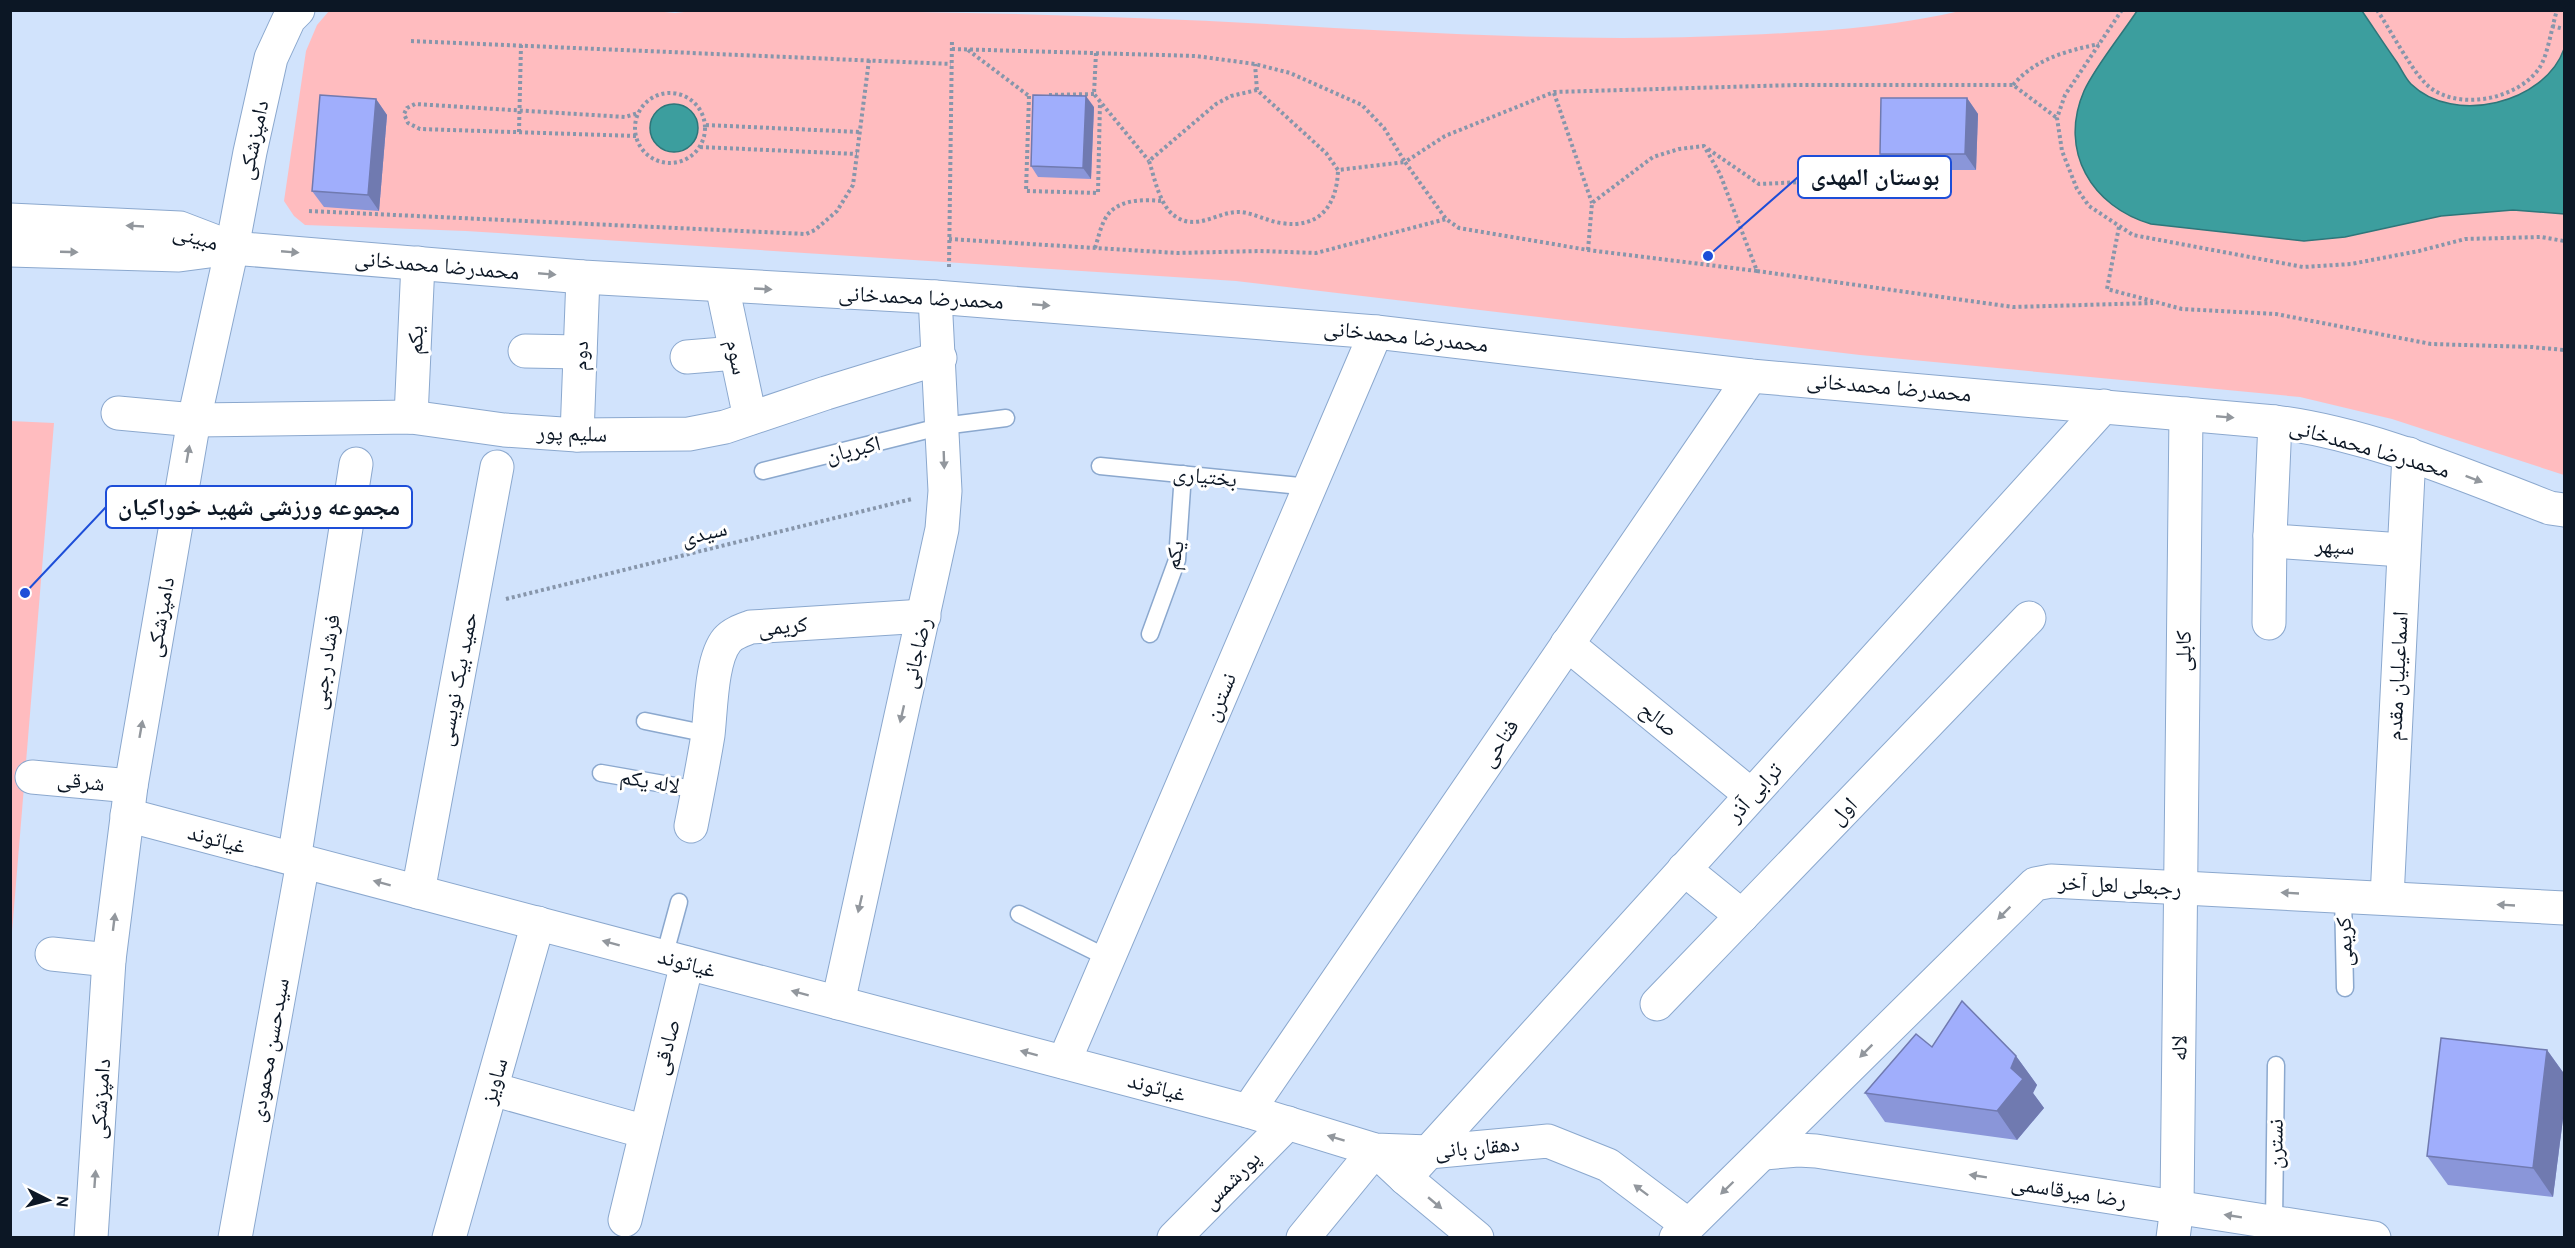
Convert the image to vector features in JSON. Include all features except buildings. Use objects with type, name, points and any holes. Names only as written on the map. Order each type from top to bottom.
[{"type":"street","name":"دامپزشکی","points":[[91,1238],[109,960],[129,801],[194,420],[271,58],[289,19],[298,10]]},
{"type":"street","name":"مبینی","points":[[10,220],[180,228],[232,248]]},
{"type":"street","name":"مبینی","points":[[10,250],[178,255],[232,248]]},
{"type":"street","name":"محمدرضا محمدخانی","points":[[232,248],[583,277],[722,287],[942,297],[1376,332],[1751,376],[2275,422],[2307,426],[2409,454],[2550,508],[2565,510]]},
{"type":"street","name":"یکم","points":[[411,417],[418,263]]},
{"type":"street","name":"دوم","points":[[577,435],[583,277]]},
{"type":"street","name":"سوم","points":[[724,295],[750,418]]},
{"type":"street","name":"رضاجانی","points":[[838,1003],[942,529],[945,491],[940,358],[942,297]]},
{"type":"street","name":"نسترن","points":[[1064,1062],[1376,332]]},
{"type":"street","points":[[525,351],[580,352]]},
{"type":"street","points":[[687,357],[736,353]]},
{"type":"street","name":"سلیم پور","points":[[118,413],[194,420],[411,417],[504,430],[577,435],[689,434],[725,427],[940,358]]},
{"type":"street","name":"فتاحی","points":[[1248,1111],[1751,376]]},
{"type":"street","name":"ترابی آذر","points":[[1405,1178],[2104,406]]},
{"type":"street","name":"کابلی","points":[[2181,888],[2186,414]]},
{"type":"street","points":[[2269,623],[2275,422]]},
{"type":"street","name":"اسماعیلیان مقدم","points":[[2387,898],[2402,550],[2409,454]]},
{"type":"street","name":"فرشاد رجبی","points":[[299,861],[356,464]]},
{"type":"street","name":"حمید بیک نویسی","points":[[417,892],[496,467]]},
{"type":"street","name":"سپهر","points":[[2270,536],[2273,541],[2282,543],[2402,550]]},
{"type":"street","name":"کریمی","points":[[691,826],[720,652],[727,640],[737,632],[751,627],[924,616]]},
{"type":"street","name":"اول","points":[[1657,1004],[2030,618]]},
{"type":"street","name":"صالح","points":[[1567,644],[1751,795]]},
{"type":"street","name":"شرقی","points":[[32,777],[129,801]]},
{"type":"street","name":"غیاثوند","points":[[129,801],[299,861],[1248,1111]]},
{"type":"street","name":"سیدحسن محمودی","points":[[235,1238],[299,861]]},
{"type":"street","points":[[1684,869],[1742,916]]},
{"type":"street","name":"رجبعلی لعل آخر","points":[[1682,1231],[1764,1153],[2020,896],[2035,884],[2051,881],[2565,908]]},
{"type":"street","name":"لاله","points":[[2175,1222],[2181,888]]},
{"type":"street","name":"ساویز","points":[[449,1238],[537,924]]},
{"type":"street","points":[[52,954],[109,960]]},
{"type":"street","name":"صادقی","points":[[624,1220],[646,1132],[675,960]]},
{"type":"street","points":[[492,1089],[646,1132]]},
{"type":"street","name":"دهقان بانی","points":[[1248,1111],[1375,1150],[1429,1152],[1548,1141],[1608,1165],[1682,1231]]},
{"type":"street","name":"پورشمس","points":[[1174,1238],[1288,1123]]},
{"type":"street","points":[[1303,1238],[1375,1150],[1477,1238]]},
{"type":"street","name":"رضا میرقاسمی","points":[[1764,1153],[1816,1151],[2175,1222],[2274,1222],[2374,1238]]},
{"type":"lane","name":"اکبریان","points":[[763,471],[943,426],[1006,418]]},
{"type":"lane","name":"بختیاری","points":[[1100,466],[1310,486]]},
{"type":"lane","name":"یکم","points":[[1150,634],[1177,560],[1183,474]]},
{"type":"lane","points":[[645,721],[708,734]]},
{"type":"lane","name":"لاله یکم","points":[[601,773],[698,790]]},
{"type":"lane","name":"کریمی","points":[[2343,896],[2345,988]]},
{"type":"lane","points":[[675,960],[679,902]]},
{"type":"lane","points":[[1019,914],[1108,958]]},
{"type":"lane","name":"نسترن","points":[[2274,1222],[2276,1065]]},
{"type":"path","points":[[2122,10],[2065,95],[2057,118],[2062,151],[2077,189],[2090,206],[2133,235],[2303,267],[2351,264],[2419,251],[2465,239],[2517,236],[2565,241]]},
{"type":"path","points":[[2377,10],[2426,83],[2450,96],[2465,99],[2495,96],[2523,85],[2531,78],[2543,62],[2557,10]]},
{"type":"path","points":[[2552,26],[2565,29]]},
{"type":"path","points":[[942,297],[949,239],[952,39]]},
{"type":"path","points":[[411,40],[951,64]]},
{"type":"path","points":[[2013,86],[2025,71],[2066,51],[2099,44]]},
{"type":"path","points":[[519,132],[520,45]]},
{"type":"path","points":[[952,50],[1196,56],[1255,64],[1290,73],[1362,105],[1384,128],[1446,219],[1459,228],[1588,250],[2013,307],[2158,303]]},
{"type":"path","points":[[968,50],[1029,96],[1095,94]]},
{"type":"path","points":[[1096,53],[1095,94],[1149,162],[1162,201],[1176,218],[1193,222],[1241,212],[1281,223],[1304,224],[1325,212],[1338,183],[1338,170],[1318,145],[1257,90],[1255,64]]},
{"type":"path","points":[[309,211],[806,234],[815,230],[837,211],[853,186],[869,60]]},
{"type":"path","points":[[1338,170],[1405,162],[1445,136],[1554,92],[1795,85],[2013,86],[2057,118]]},
{"type":"path","points":[[1149,162],[1216,104],[1231,96],[1257,90]]},
{"type":"path","points":[[1554,92],[1592,202],[1588,250]]},
{"type":"path","points":[[677,93],[688,97],[696,104],[706,125],[700,147],[682,162],[670,164],[659,162],[648,156],[636,136],[635,124],[638,113],[645,103],[655,96],[677,93]]},
{"type":"path","points":[[1029,96],[1026,191],[1098,193],[1100,102]]},
{"type":"path","points":[[636,136],[420,129],[408,123],[404,114],[407,108],[415,104],[626,117],[638,113]]},
{"type":"path","points":[[706,125],[860,132]]},
{"type":"path","points":[[1592,202],[1653,157],[1679,149],[1704,146],[1759,184],[1803,182]]},
{"type":"path","points":[[1704,146],[1720,174],[1757,271]]},
{"type":"path","points":[[700,147],[857,154]]},
{"type":"path","points":[[1095,248],[1104,219],[1114,209],[1131,201],[1162,201]]},
{"type":"path","points":[[949,239],[1177,253],[1260,251],[1316,253],[1446,219]]},
{"type":"path","points":[[2119,227],[2107,289],[2182,309],[2276,314],[2431,344],[2565,350]]},
{"type":"path","name":"سیدی","points":[[470,608],[945,491]]},
{"type":"shaded area","points":[[644,10],[675,13],[702,10],[773,10],[1055,15],[1446,34],[1625,38],[1827,30],[1883,25],[1965,10],[2564,11],[2564,475],[2392,419],[2300,397],[1860,355],[1236,281],[466,231],[305,225],[294,216],[284,201],[306,51],[317,25],[329,11]]},
{"type":"shaded area","points":[[2137,11],[2362,11],[2411,84],[2429,97],[2450,104],[2473,106],[2519,95],[2538,83],[2554,68],[2564,49],[2564,214],[2513,210],[2441,216],[2345,237],[2304,241],[2151,224],[2130,216],[2097,190],[2086,174],[2078,155],[2075,135],[2077,113],[2084,91]]},
{"type":"shaded area","points":[[669,104],[679,104],[691,111],[698,123],[698,133],[691,145],[679,152],[669,152],[654,141],[650,133],[650,123],[661,108]]},
{"type":"shaded area","points":[[10,421],[54,423],[11,944]]},
{"type":"place","name":"بوستان المهدی","points":[[1708,256]]},
{"type":"place","name":"مجموعه ورزشی شهید خوراکیان","points":[[25,593]]}]
